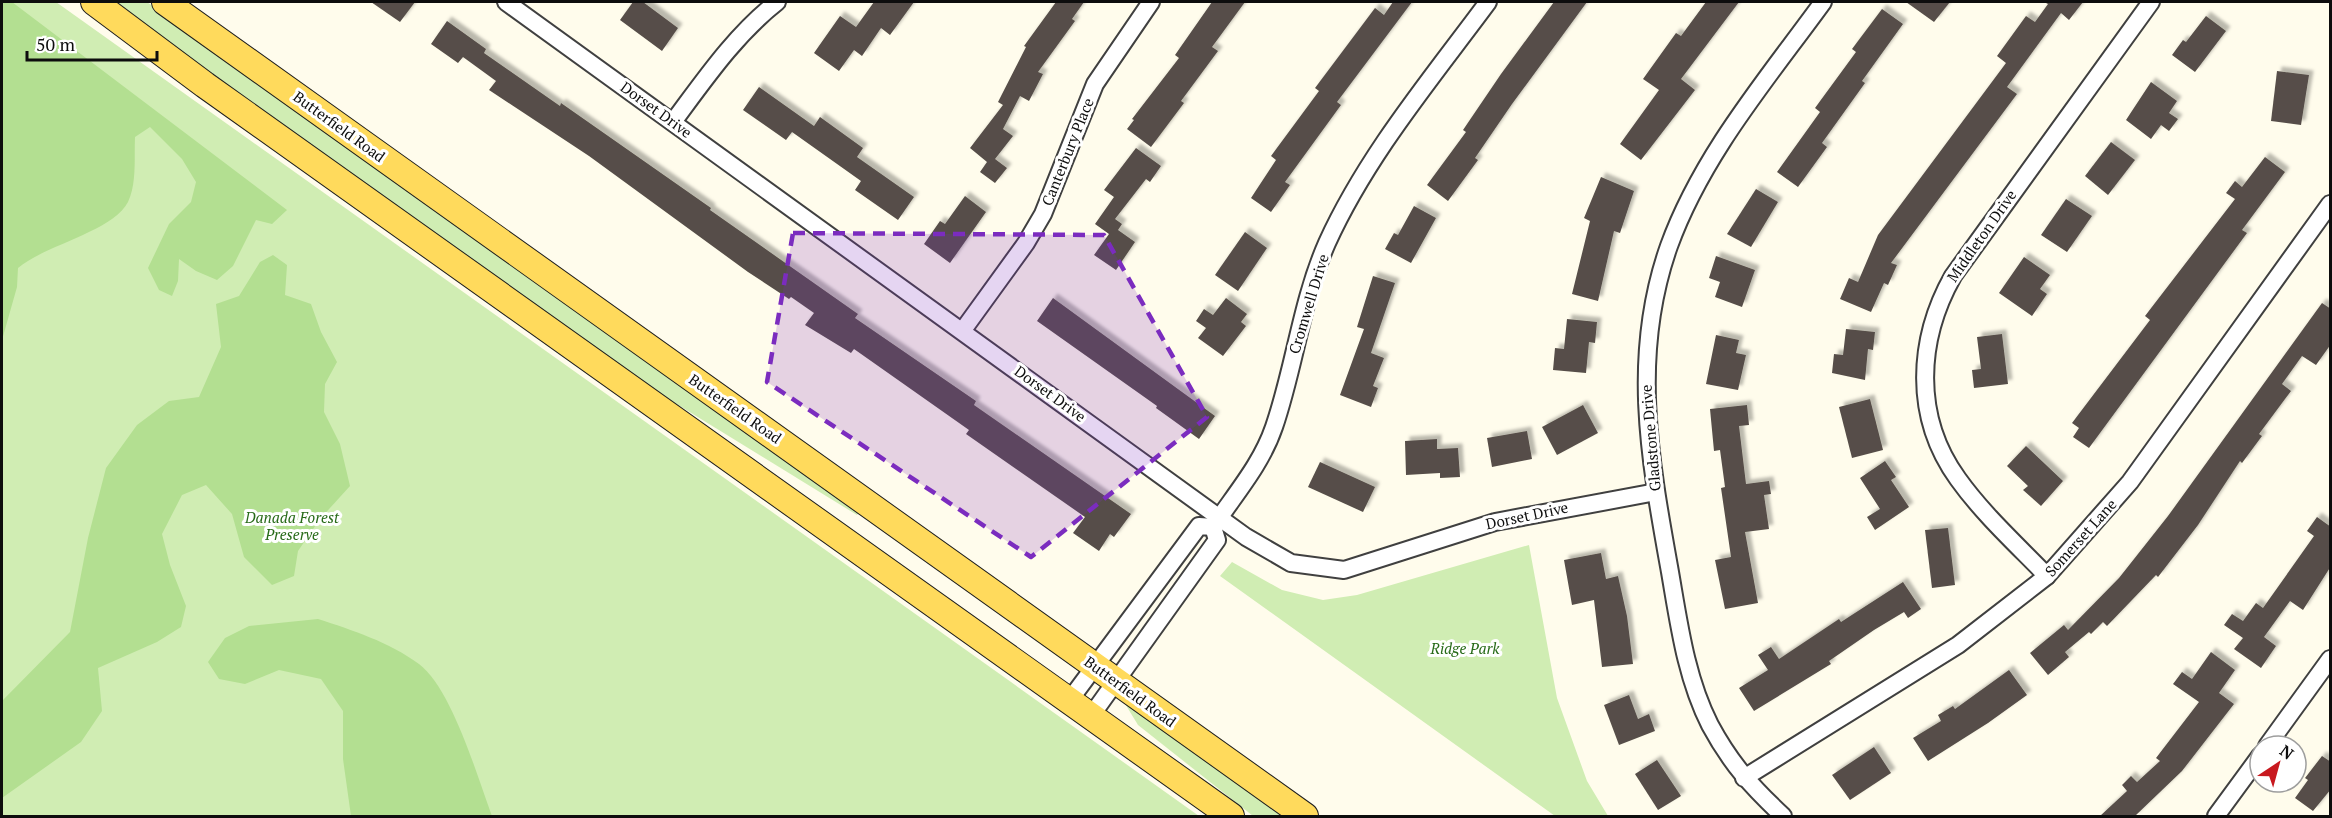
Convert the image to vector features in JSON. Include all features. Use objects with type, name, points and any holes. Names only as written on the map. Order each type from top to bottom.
[{"type":"main road","points":[[94,2],[215,92],[1231,816]]},
{"type":"main road","name":"Butterfield Road","points":[[165,2],[1305,816]]},
{"type":"street","name":"Dorset Drive","points":[[507,2],[963,330],[1216,522],[1291,563],[1344,570],[1495,522],[1656,492]]},
{"type":"street","points":[[674,122],[724,53],[748,27],[777,2]]},
{"type":"street","name":"Canterbury Place","points":[[963,330],[1026,243],[1043,214],[1095,84],[1151,2]]},
{"type":"street","name":"Cromwell Drive","points":[[1091,716],[1217,540],[1216,522],[1258,463],[1271,435],[1312,284],[1346,204],[1377,154],[1488,2]]},
{"type":"street","name":"Gladstone Drive","points":[[1783,816],[1744,778],[1710,724],[1691,676],[1656,492],[1645,404],[1645,371],[1653,307],[1668,248],[1685,207],[1710,159],[1823,2]]},
{"type":"street","name":"Middleton Drive","points":[[2047,576],[1969,493],[1943,454],[1924,398],[1925,352],[1930,325],[1953,276],[2151,2]]},
{"type":"street","name":"Somerset Lane","points":[[1744,778],[1958,645],[2047,576],[2130,482],[2331,204]]},
{"type":"street","name":"Cromwell Drive","points":[[1069,701],[1199,526],[1216,522]]},
{"type":"street","points":[[2276,734],[2331,659]]},
{"type":"street","points":[[2216,816],[2248,772]]},
{"type":"highlighted area","points":[[793,233],[1104,235],[1207,417],[1031,557],[767,382]]},
{"type":"green space","name":"Danada Forest Preserve","points":[[2,2],[56,2],[1199,816],[2,816]]},
{"type":"green space","points":[[2,2],[12,2],[287,210],[272,224],[256,220],[233,266],[217,280],[196,271],[179,259],[178,281],[172,296],[159,290],[148,268],[169,224],[191,202],[196,182],[182,159],[150,127],[135,137],[133,187],[128,202],[120,212],[94,230],[45,252],[18,268],[17,287],[2,340]]},
{"type":"green space","points":[[112,2],[147,2],[860,511],[857,515],[644,384]]},
{"type":"green space","points":[[273,255],[287,265],[285,295],[311,304],[321,332],[337,362],[325,384],[324,412],[340,444],[350,486],[320,519],[298,551],[294,576],[272,585],[244,557],[232,514],[206,485],[182,495],[162,534],[170,565],[186,606],[181,627],[157,642],[98,668],[102,711],[81,742],[2,798],[2,701],[70,632],[88,538],[106,468],[137,425],[169,401],[199,397],[221,347],[216,304],[239,296],[260,262]]},
{"type":"green space","name":"Ridge Park","points":[[1529,545],[1557,698],[1587,781],[1608,816],[1555,816],[1220,576],[1232,562],[1282,590],[1323,600],[1357,595]]},
{"type":"green space","points":[[318,619],[357,632],[395,649],[419,664],[431,676],[453,713],[492,816],[351,816],[343,759],[343,711],[321,679],[279,670],[245,684],[219,679],[208,662],[225,638],[249,626]]},
{"type":"green space","points":[[1124,702],[1288,816],[1253,816],[1138,725]]},
{"type":"building","points":[[371,2],[415,2],[400,22]]},
{"type":"building","points":[[633,2],[643,2],[678,28],[662,51],[620,20]]},
{"type":"building","points":[[874,2],[914,2],[890,35],[881,28],[862,56],[854,50],[839,71],[814,53],[840,16],[856,27]]},
{"type":"building","points":[[1056,2],[1084,2],[1072,19],[1075,21],[1038,72],[1043,74],[1029,101],[1020,96],[1003,129],[1013,136],[995,159],[1007,168],[995,183],[980,172],[987,162],[970,148],[1003,105],[998,102],[1026,47],[1024,46]]},
{"type":"building","points":[[1212,2],[1245,2],[1212,47],[1218,51],[1181,101],[1184,103],[1151,147],[1127,129],[1134,120],[1132,119],[1179,58],[1175,55]]},
{"type":"building","points":[[1393,2],[1412,2],[1337,102],[1341,105],[1285,182],[1290,185],[1271,212],[1251,198],[1276,160],[1271,156],[1319,91],[1315,88],[1375,8],[1384,15]]},
{"type":"building","points":[[1554,2],[1587,2],[1512,104],[1475,158],[1478,160],[1448,201],[1427,185],[1466,132],[1463,130],[1501,74]]},
{"type":"building","points":[[1706,2],[1739,2],[1681,79],[1695,90],[1641,160],[1620,144],[1659,90],[1643,79],[1676,33],[1681,36]]},
{"type":"building","points":[[1906,2],[1950,2],[1934,22]]},
{"type":"building","points":[[2044,2],[2083,2],[2069,20],[2061,13],[2007,87],[2017,94],[1891,263],[1897,265],[1888,285],[1884,283],[1871,312],[1840,299],[1849,278],[1858,282],[1878,235],[2006,63],[1997,56],[2026,16],[2035,22],[2048,4]]},
{"type":"building","points":[[1882,9],[1903,24],[1862,81],[1865,83],[1822,143],[1827,147],[1798,187],[1777,172],[1820,112],[1815,108],[1856,52],[1852,49]]},
{"type":"building","points":[[2206,16],[2226,31],[2195,72],[2172,55],[2183,40],[2186,42]]},
{"type":"building","points":[[447,21],[486,49],[484,53],[560,106],[561,103],[711,208],[710,210],[858,314],[855,318],[976,401],[974,405],[1131,514],[1114,537],[1110,534],[1099,551],[1073,533],[1085,517],[966,434],[969,430],[854,349],[851,353],[805,325],[814,313],[748,272],[589,156],[489,90],[496,81],[463,57],[458,63],[431,44]]},
{"type":"building","points":[[2277,71],[2309,75],[2301,125],[2271,121]]},
{"type":"building","points":[[2151,82],[2177,101],[2169,113],[2178,119],[2169,131],[2161,125],[2151,139],[2126,120]]},
{"type":"building","points":[[759,87],[814,126],[820,117],[863,148],[857,157],[914,197],[898,220],[855,190],[861,181],[792,132],[786,140],[743,110]]},
{"type":"building","points":[[2111,142],[2135,160],[2108,195],[2085,176]]},
{"type":"building","points":[[1136,148],[1161,166],[1150,182],[1146,179],[1115,219],[1122,224],[1118,230],[1135,242],[1116,270],[1094,255],[1109,234],[1095,224],[1114,197],[1104,190]]},
{"type":"building","points":[[2265,157],[2285,172],[2242,230],[2247,233],[2089,448],[2073,437],[2079,428],[2072,423],[2150,320],[2145,316],[2235,199],[2226,193],[2235,181],[2242,187]]},
{"type":"building","points":[[1601,177],[1634,191],[1620,233],[1614,231],[1598,301],[1572,294],[1590,221],[1584,218]]},
{"type":"building","points":[[1756,189],[1778,202],[1751,247],[1727,234]]},
{"type":"building","points":[[965,196],[986,212],[950,263],[924,244],[940,221],[945,224]]},
{"type":"building","points":[[2066,199],[2092,216],[2067,252],[2041,235]]},
{"type":"building","points":[[1414,206],[1436,218],[1411,263],[1385,249],[1394,233],[1398,235]]},
{"type":"building","points":[[1245,232],[1267,248],[1238,291],[1215,275]]},
{"type":"building","points":[[1716,256],[1755,270],[1742,307],[1715,297],[1720,282],[1709,278]]},
{"type":"building","points":[[2024,257],[2050,275],[2040,289],[2047,294],[2032,316],[1999,293]]},
{"type":"building","points":[[1373,276],[1395,283],[1371,353],[1384,358],[1373,386],[1378,388],[1371,407],[1340,395],[1364,329],[1357,327]]},
{"type":"building","points":[[1053,298],[1215,416],[1199,439],[1156,408],[1157,406],[1037,321]]},
{"type":"building","points":[[1226,298],[1247,314],[1241,322],[1246,326],[1223,356],[1198,338],[1206,328],[1196,321],[1204,309],[1213,315]]},
{"type":"building","points":[[2322,303],[2331,309],[2331,344],[2316,365],[2302,356],[2282,384],[2291,391],[2259,434],[2262,436],[2242,463],[2240,461],[2198,525],[2158,577],[2156,575],[2107,626],[2103,622],[2091,634],[2089,632],[2065,652],[2069,657],[2048,675],[2030,653],[2064,625],[2068,630],[2119,578],[2168,516]]},
{"type":"building","points":[[1567,319],[1597,322],[1595,343],[1589,342],[1586,373],[1553,370],[1555,348],[1564,349]]},
{"type":"building","points":[[1846,329],[1875,332],[1873,350],[1868,349],[1865,380],[1832,373],[1834,354],[1843,355]]},
{"type":"building","points":[[2002,334],[2008,384],[1974,388],[1972,370],[1981,369],[1977,337]]},
{"type":"building","points":[[1716,335],[1739,340],[1736,353],[1746,355],[1738,390],[1706,384]]},
{"type":"building","points":[[1870,399],[1883,450],[1852,458],[1839,407]]},
{"type":"building","points":[[1583,405],[1598,433],[1557,455],[1542,427]]},
{"type":"building","points":[[1747,405],[1749,425],[1739,426],[1746,484],[1769,481],[1771,494],[1764,495],[1769,529],[1745,532],[1758,603],[1725,609],[1715,560],[1731,557],[1721,488],[1725,487],[1720,450],[1714,451],[1710,409]]},
{"type":"building","points":[[1527,431],[1532,459],[1492,467],[1487,438]]},
{"type":"building","points":[[1437,439],[1437,449],[1458,448],[1460,477],[1440,478],[1440,473],[1406,475],[1405,441]]},
{"type":"building","points":[[2026,446],[2063,481],[2041,506],[2023,490],[2028,486],[2007,466]]},
{"type":"building","points":[[1885,461],[1896,477],[1891,480],[1909,507],[1875,530],[1867,517],[1880,509],[1860,478]]},
{"type":"building","points":[[1320,462],[1375,487],[1363,512],[1308,487]]},
{"type":"building","points":[[2317,517],[2331,527],[2331,566],[2303,610],[2290,601],[2264,637],[2276,646],[2261,668],[2234,649],[2243,638],[2224,625],[2232,614],[2243,621],[2256,603],[2263,608],[2314,536],[2307,531]]},
{"type":"building","points":[[1948,528],[1955,585],[1932,588],[1925,530]]},
{"type":"building","points":[[1601,553],[1606,579],[1618,576],[1627,616],[1633,664],[1602,667],[1594,600],[1572,605],[1564,560]]},
{"type":"building","points":[[1903,582],[1921,609],[1908,618],[1904,612],[1874,630],[1829,661],[1831,664],[1754,711],[1739,688],[1768,670],[1758,655],[1771,647],[1779,659],[1839,619],[1841,622]]},
{"type":"building","points":[[2211,652],[2235,670],[2219,693],[2234,704],[2182,771],[2135,816],[2100,816],[2127,791],[2122,785],[2131,776],[2137,782],[2160,761],[2156,758],[2199,702],[2173,684],[2182,672],[2192,679]]},
{"type":"building","points":[[2009,670],[2027,695],[1928,761],[1913,738],[1941,721],[1938,715],[1953,706],[1955,709]]},
{"type":"building","points":[[1629,695],[1638,719],[1649,714],[1655,731],[1619,745],[1604,705]]},
{"type":"building","points":[[1874,747],[1891,773],[1850,800],[1832,775]]},
{"type":"building","points":[[2322,756],[2331,762],[2331,789],[2313,811],[2295,798],[2298,794],[2308,794],[2308,774]]},
{"type":"building","points":[[1657,760],[1681,796],[1658,810],[1635,774]]}]
